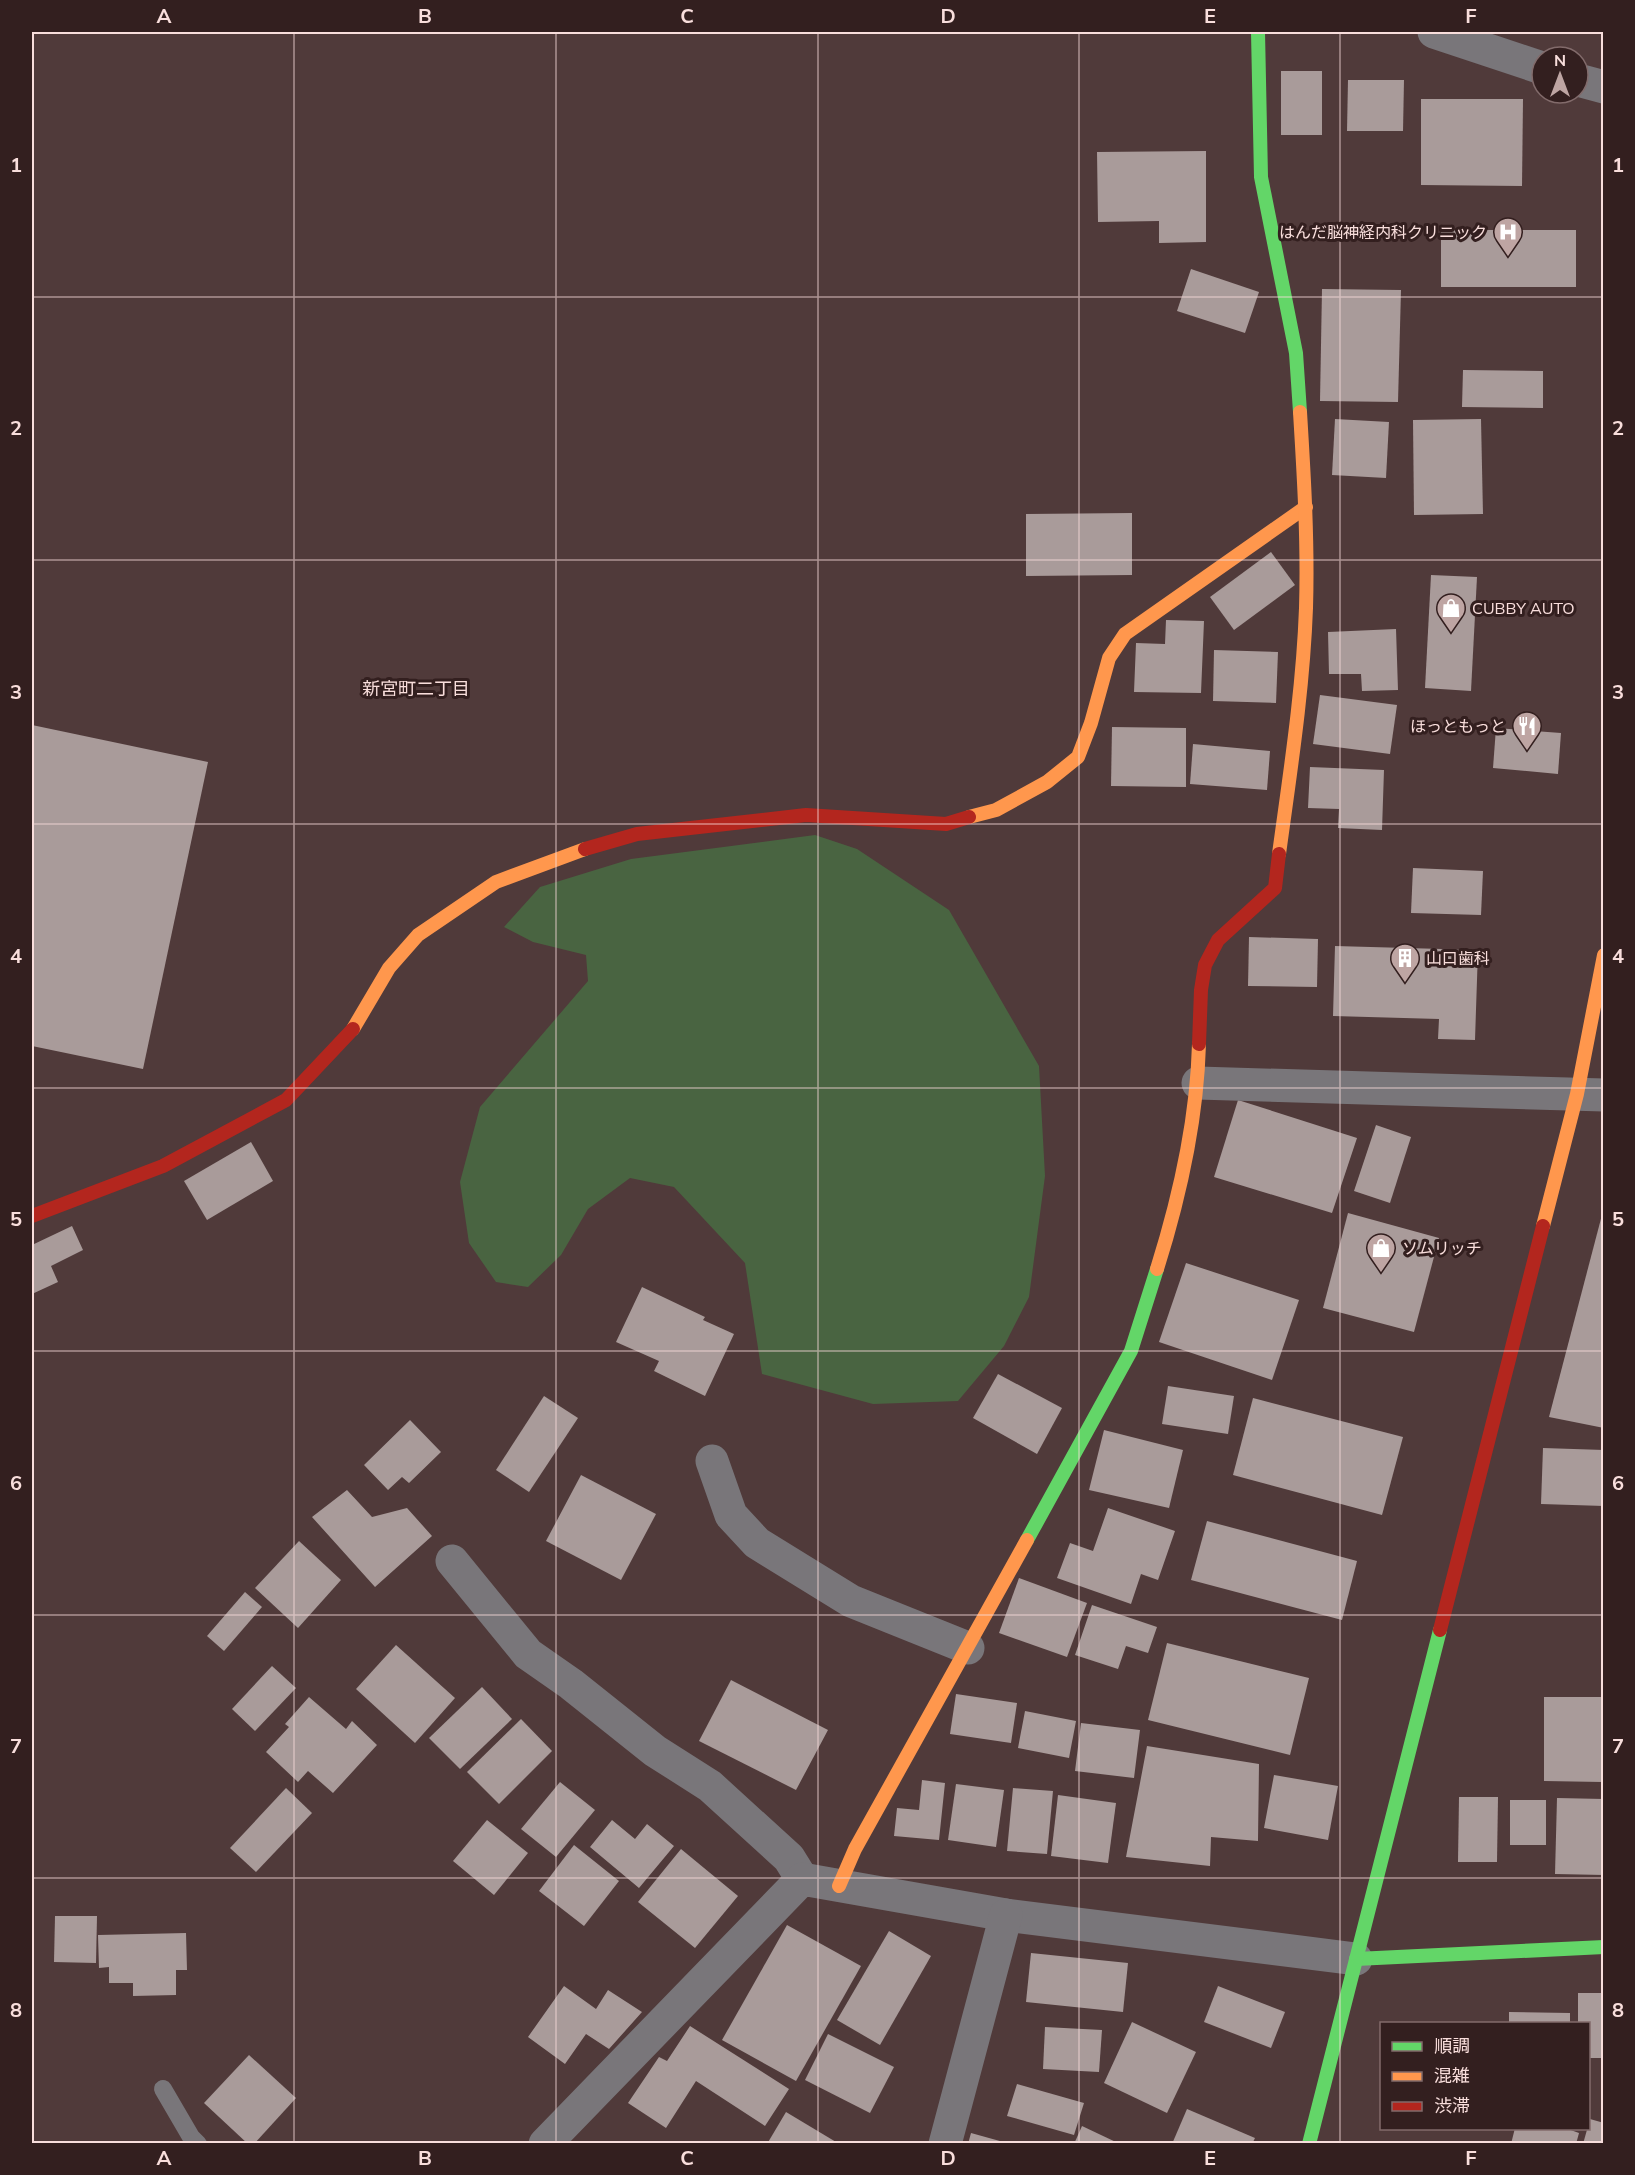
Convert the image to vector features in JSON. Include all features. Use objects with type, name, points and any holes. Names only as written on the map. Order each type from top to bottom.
[{"type":"street","points":[[839,1887],[855,1850],[1131,1351],[1159,1263],[1188,1154],[1198,1083],[1205,964],[1218,940],[1275,888],[1301,683],[1306,608],[1306,507],[1296,353],[1261,177],[1258,32]]},
{"type":"street","points":[[1434,32],[1530,64]]},
{"type":"street","points":[[32,1216],[163,1166],[286,1100],[352,1031],[389,968],[418,935],[496,882],[568,854],[637,834],[806,815],[946,824],[996,810],[1047,782],[1078,757],[1091,723],[1109,658],[1125,634],[1306,507]]},
{"type":"street","points":[[1309,2144],[1356,1959],[1590,1094],[1604,954]]},
{"type":"street","points":[[1198,1083],[1590,1094]]},
{"type":"street","points":[[712,1461],[731,1515],[757,1543],[851,1601],[968,1648]]},
{"type":"street","points":[[452,1561],[528,1654],[571,1684],[655,1751],[710,1786],[789,1858],[802,1879],[1006,1915],[1356,1959],[1604,1947]]},
{"type":"street","points":[[555,2140],[802,1879]]},
{"type":"street","points":[[945,2144],[1006,1915]]},
{"type":"lane","points":[[163,2089],[191,2137],[198,2144]]},
{"type":"green space","points":[[815,835],[857,849],[949,910],[1039,1066],[1045,1176],[1029,1297],[1004,1346],[958,1401],[873,1404],[762,1374],[745,1263],[674,1187],[630,1178],[588,1209],[561,1255],[528,1287],[496,1282],[469,1243],[460,1182],[480,1107],[588,981],[586,955],[533,942],[504,927],[540,887],[631,859]]},
{"type":"building","points":[[1281,71],[1322,71],[1322,135],[1281,135]]},
{"type":"building","points":[[1348,80],[1404,80],[1403,131],[1347,131]]},
{"type":"building","points":[[1421,99],[1523,99],[1522,186],[1421,185]]},
{"type":"building","points":[[1206,151],[1206,242],[1159,243],[1159,221],[1098,222],[1097,152]]},
{"type":"building","name":"はんだ脳神経内科クリニック","points":[[1441,230],[1576,230],[1576,287],[1441,287]]},
{"type":"building","points":[[1191,269],[1259,292],[1245,333],[1177,311]]},
{"type":"building","points":[[1322,289],[1401,290],[1398,402],[1320,401]]},
{"type":"building","points":[[1463,370],[1543,371],[1543,408],[1462,407]]},
{"type":"building","points":[[1335,419],[1389,422],[1386,478],[1332,475]]},
{"type":"building","points":[[1481,419],[1483,514],[1414,515],[1413,420]]},
{"type":"building","points":[[1132,513],[1132,575],[1026,576],[1026,514]]},
{"type":"building","points":[[1271,552],[1295,585],[1234,630],[1210,597]]},
{"type":"building","name":"CUBBY AUTO","points":[[1431,575],[1477,577],[1471,691],[1425,688]]},
{"type":"building","points":[[1166,620],[1204,621],[1201,693],[1134,692],[1136,643],[1165,644]]},
{"type":"building","points":[[1396,629],[1398,690],[1362,691],[1361,674],[1329,674],[1328,632]]},
{"type":"building","points":[[1214,650],[1278,652],[1276,703],[1213,701]]},
{"type":"building","points":[[1320,695],[1397,705],[1390,754],[1313,744]]},
{"type":"building","points":[[32,725],[208,762],[143,1069],[32,1046]]},
{"type":"building","points":[[1112,727],[1186,728],[1186,787],[1111,786]]},
{"type":"building","name":"ほっともっと","points":[[1496,728],[1561,733],[1558,774],[1493,768]]},
{"type":"building","points":[[1193,744],[1270,751],[1267,790],[1190,784]]},
{"type":"building","points":[[1310,767],[1384,770],[1382,830],[1338,828],[1339,809],[1308,808]]},
{"type":"building","points":[[1413,868],[1483,871],[1481,915],[1411,913]]},
{"type":"building","points":[[1249,937],[1318,939],[1317,987],[1248,986]]},
{"type":"building","name":"山口歯科","points":[[1335,946],[1478,950],[1475,1040],[1438,1039],[1439,1019],[1333,1016]]},
{"type":"building","points":[[1238,1100],[1357,1138],[1332,1213],[1214,1177]]},
{"type":"building","points":[[1376,1125],[1411,1137],[1390,1203],[1354,1191]]},
{"type":"building","points":[[251,1142],[273,1181],[207,1220],[184,1181]]},
{"type":"building","points":[[1604,1211],[1604,1428],[1549,1417]]},
{"type":"building","name":"ソムリッチ","points":[[1348,1213],[1439,1238],[1414,1332],[1323,1308]]},
{"type":"building","points":[[72,1226],[83,1250],[51,1266],[58,1282],[32,1294],[32,1245]]},
{"type":"building","points":[[1186,1263],[1299,1300],[1272,1380],[1159,1342]]},
{"type":"building","points":[[642,1287],[705,1317],[703,1320],[734,1334],[705,1396],[654,1371],[659,1361],[616,1342]]},
{"type":"building","points":[[998,1374],[1062,1408],[1037,1454],[973,1418]]},
{"type":"building","points":[[1168,1386],[1234,1396],[1228,1434],[1162,1424]]},
{"type":"building","points":[[544,1396],[578,1418],[529,1492],[496,1470]]},
{"type":"building","points":[[1253,1398],[1403,1437],[1382,1515],[1233,1475]]},
{"type":"building","points":[[410,1420],[441,1452],[409,1483],[402,1477],[388,1490],[364,1465]]},
{"type":"building","points":[[1104,1430],[1183,1450],[1169,1508],[1089,1490]]},
{"type":"building","points":[[1543,1448],[1604,1450],[1604,1506],[1541,1504]]},
{"type":"building","points":[[581,1475],[656,1514],[621,1580],[546,1541]]},
{"type":"building","points":[[347,1490],[372,1517],[407,1508],[432,1536],[375,1587],[312,1517]]},
{"type":"building","points":[[1108,1508],[1175,1531],[1158,1580],[1141,1574],[1131,1604],[1057,1578],[1070,1543],[1093,1551]]},
{"type":"building","points":[[1207,1521],[1357,1561],[1342,1620],[1191,1580]]},
{"type":"building","points":[[299,1541],[341,1580],[298,1628],[255,1588]]},
{"type":"building","points":[[1019,1578],[1087,1603],[1067,1657],[999,1633]]},
{"type":"building","points":[[245,1592],[262,1607],[224,1651],[207,1636]]},
{"type":"building","points":[[1092,1605],[1157,1627],[1148,1653],[1126,1646],[1118,1669],[1075,1655]]},
{"type":"building","points":[[1167,1643],[1309,1678],[1290,1755],[1148,1720]]},
{"type":"building","points":[[396,1645],[455,1698],[415,1743],[356,1689]]},
{"type":"building","points":[[272,1666],[296,1688],[255,1731],[232,1709]]},
{"type":"building","points":[[731,1680],[828,1730],[796,1790],[699,1741]]},
{"type":"building","points":[[482,1687],[512,1719],[460,1769],[429,1738]]},
{"type":"building","points":[[956,1694],[1017,1703],[1011,1743],[950,1734]]},
{"type":"building","points":[[309,1697],[346,1729],[352,1721],[377,1745],[333,1793],[308,1771],[298,1782],[266,1752],[289,1727],[285,1724]]},
{"type":"building","points":[[1544,1697],[1603,1697],[1602,1782],[1544,1781]]},
{"type":"building","points":[[1025,1711],[1076,1721],[1069,1758],[1018,1748]]},
{"type":"building","points":[[521,1719],[552,1751],[499,1804],[467,1772]]},
{"type":"building","points":[[1081,1723],[1140,1730],[1134,1778],[1075,1771]]},
{"type":"building","points":[[1147,1746],[1259,1764],[1258,1841],[1211,1837],[1210,1866],[1126,1857]]},
{"type":"building","points":[[1274,1775],[1338,1786],[1328,1840],[1264,1828]]},
{"type":"building","points":[[922,1780],[945,1783],[939,1840],[894,1836],[897,1808],[919,1810]]},
{"type":"building","points":[[560,1782],[595,1810],[556,1857],[521,1829]]},
{"type":"building","points":[[956,1784],[1004,1790],[996,1847],[948,1840]]},
{"type":"building","points":[[286,1788],[312,1813],[256,1872],[230,1848]]},
{"type":"building","points":[[1013,1788],[1053,1791],[1047,1854],[1007,1851]]},
{"type":"building","points":[[1058,1795],[1116,1803],[1108,1863],[1051,1856]]},
{"type":"building","points":[[1459,1797],[1498,1797],[1497,1862],[1458,1862]]},
{"type":"building","points":[[1557,1798],[1604,1799],[1604,1875],[1555,1874]]},
{"type":"building","points":[[1510,1800],[1546,1800],[1546,1845],[1510,1845]]},
{"type":"building","points":[[487,1820],[528,1853],[494,1895],[453,1861]]},
{"type":"building","points":[[612,1820],[635,1839],[647,1824],[674,1846],[639,1888],[590,1847]]},
{"type":"building","points":[[574,1845],[619,1881],[584,1926],[539,1891]]},
{"type":"building","points":[[681,1849],[738,1896],[695,1948],[638,1902]]},
{"type":"building","points":[[55,1916],[97,1916],[96,1963],[54,1962]]},
{"type":"building","points":[[787,1925],[861,1966],[796,2081],[722,2040]]},
{"type":"building","points":[[889,1931],[931,1956],[880,2045],[837,2020]]},
{"type":"building","points":[[186,1933],[187,1970],[176,1970],[176,1995],[133,1996],[133,1983],[109,1983],[109,1967],[99,1968],[98,1935]]},
{"type":"building","points":[[1031,1953],[1128,1963],[1123,2012],[1026,2002]]},
{"type":"building","points":[[564,1986],[596,2009],[608,1990],[642,2012],[609,2049],[586,2034],[565,2064],[528,2037]]},
{"type":"building","points":[[1218,1986],[1285,2012],[1271,2048],[1204,2022]]},
{"type":"building","points":[[1578,1993],[1604,1993],[1604,2058],[1590,2058],[1590,2022],[1578,2022]]},
{"type":"building","points":[[1509,2012],[1570,2013],[1570,2022],[1509,2022]]},
{"type":"building","points":[[1132,2022],[1196,2052],[1167,2113],[1104,2083]]},
{"type":"building","points":[[690,2026],[789,2089],[765,2126],[696,2081],[666,2128],[628,2103],[659,2057],[667,2061]]},
{"type":"building","points":[[1045,2027],[1102,2030],[1099,2072],[1043,2069]]},
{"type":"building","points":[[828,2034],[894,2067],[870,2113],[805,2080]]},
{"type":"building","points":[[249,2055],[296,2098],[254,2144],[248,2144],[204,2103]]},
{"type":"building","points":[[1017,2084],[1084,2103],[1074,2135],[1007,2116]]},
{"type":"building","points":[[1187,2109],[1255,2138],[1252,2144],[1172,2144]]},
{"type":"building","points":[[786,2112],[836,2142],[835,2144],[767,2144]]},
{"type":"building","points":[[1590,2119],[1604,2123],[1604,2144],[1583,2144],[1587,2130],[1590,2130]]},
{"type":"building","points":[[1082,2126],[1120,2144],[1074,2144]]},
{"type":"building","points":[[1514,2130],[1571,2130],[1579,2133],[1576,2144],[1511,2144]]},
{"type":"building","points":[[971,2133],[1007,2143],[1007,2144],[968,2144]]},
{"type":"traffic: fast","points":[[1258,32],[1261,177],[1296,353],[1300,412]]},
{"type":"traffic: fast","points":[[1027,1540],[1131,1351],[1157,1269]]},
{"type":"traffic: fast","points":[[1309,2144],[1440,1630]]},
{"type":"traffic: fast","points":[[1356,1959],[1604,1947]]},
{"type":"traffic: slow","points":[[1279,854],[1299,701],[1306,608],[1306,535],[1300,412]]},
{"type":"traffic: slow","points":[[969,817],[996,810],[1047,782],[1078,757],[1091,723],[1109,658],[1125,634],[1306,507]]},
{"type":"traffic: slow","points":[[353,1029],[389,968],[418,935],[496,882],[585,849]]},
{"type":"traffic: slow","points":[[1543,1226],[1577,1094],[1604,955]]},
{"type":"traffic: slow","points":[[1157,1269],[1186,1158],[1195,1101],[1199,1044]]},
{"type":"traffic: slow","points":[[839,1886],[855,1849],[1027,1540]]},
{"type":"traffic: jam","points":[[585,849],[637,834],[806,815],[946,824],[969,817]]},
{"type":"traffic: jam","points":[[1199,1044],[1201,990],[1205,965],[1218,940],[1275,888],[1279,854]]},
{"type":"traffic: jam","points":[[32,1216],[163,1166],[286,1100],[353,1029]]},
{"type":"traffic: jam","points":[[1440,1630],[1543,1226]]},
{"type":"place","name":"はんだ脳神経内科クリニック","points":[[1508,258]]},
{"type":"place","name":"CUBBY AUTO","points":[[1451,634]]},
{"type":"place","name":"ほっともっと","points":[[1527,752]]},
{"type":"place","name":"山口歯科","points":[[1405,984]]},
{"type":"place","name":"ソムリッチ","points":[[1381,1274]]},
{"type":"district","name":"新宮町二丁目","points":[[416,688]]}]
